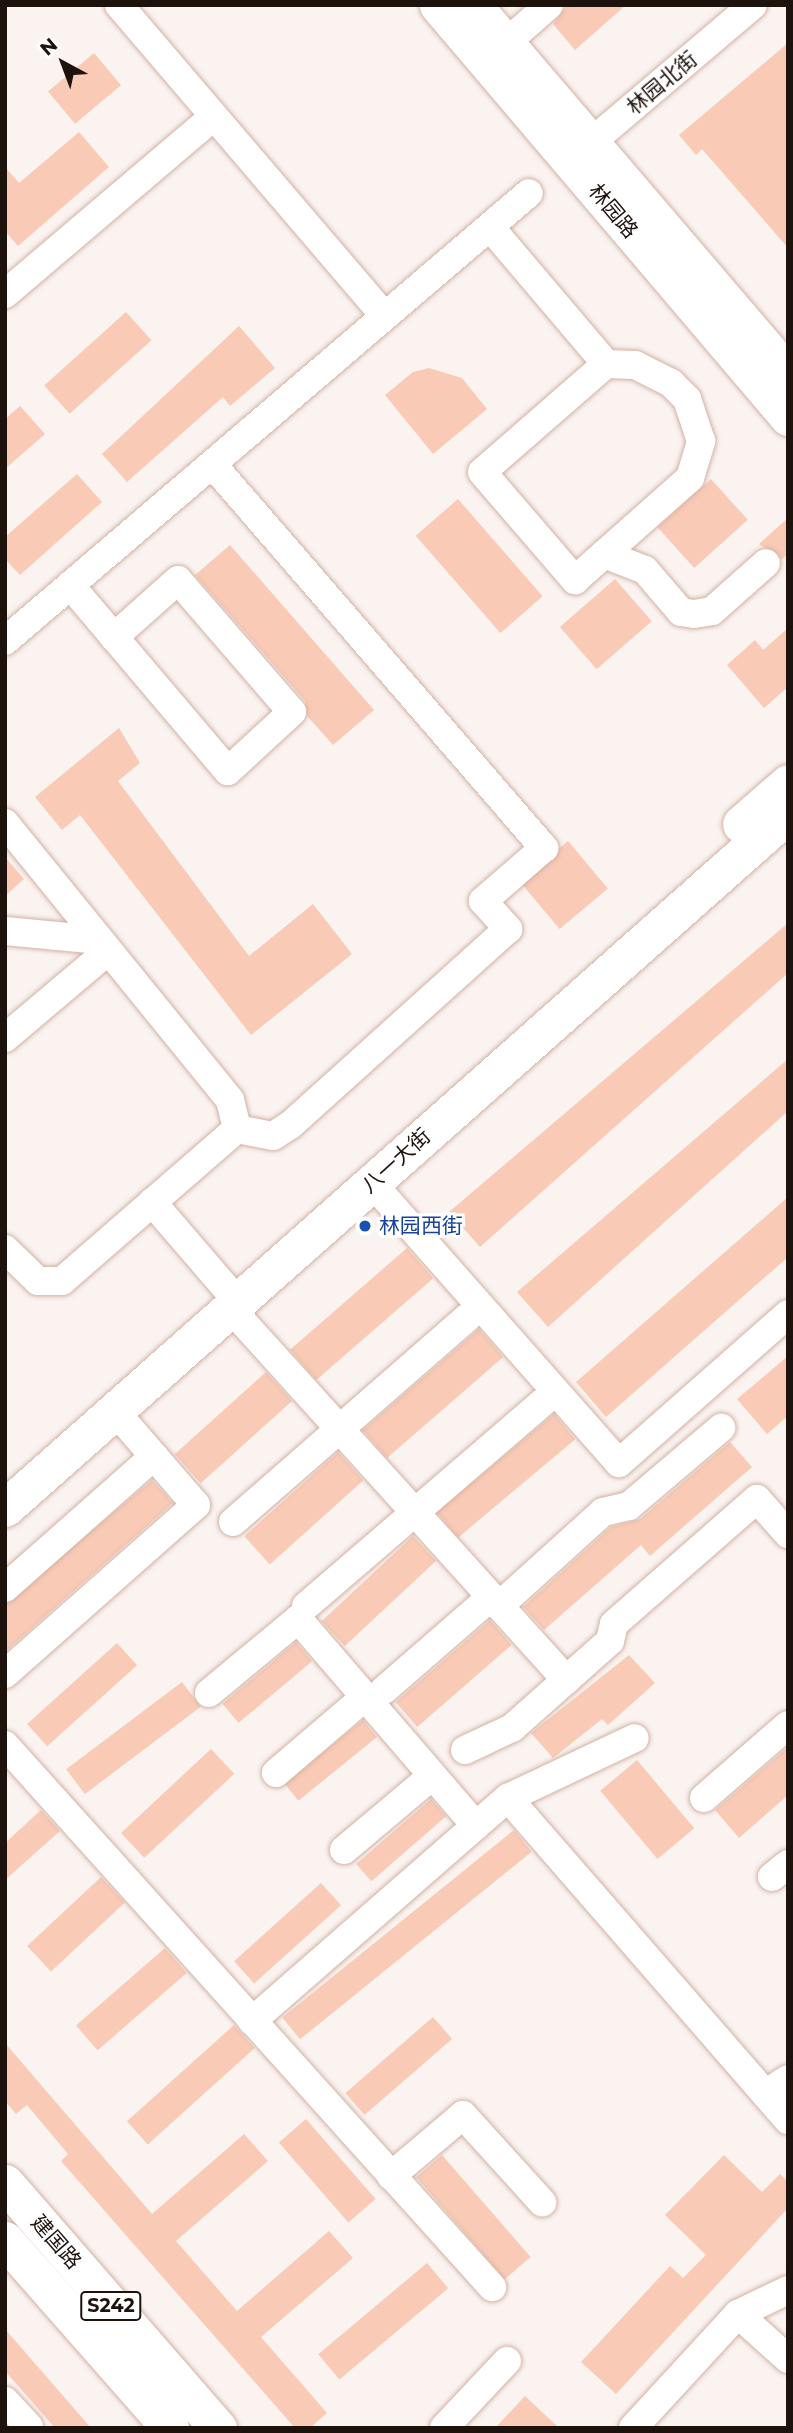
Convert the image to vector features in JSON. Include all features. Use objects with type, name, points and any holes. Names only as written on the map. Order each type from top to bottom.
[{"type":"main road","name":"林园路","points":[[438,5],[581,152],[788,374]]},
{"type":"main road","name":"林园路","points":[[473,5],[506,43],[581,152],[787,413]]},
{"type":"main road","name":"八一大街","points":[[5,1508],[114,1411],[230,1292],[788,783]]},
{"type":"main road","name":"八一大街","points":[[5,1475],[230,1292],[378,1178],[788,814]]},
{"type":"main road","name":"建国路","points":[[5,2183],[218,2428]]},
{"type":"main road","name":"建国路","points":[[8,2247],[155,2423]]},
{"type":"street","points":[[119,5],[385,316]]},
{"type":"street","points":[[506,43],[549,5]]},
{"type":"street","name":"林园北街","points":[[581,152],[753,5]]},
{"type":"street","points":[[5,294],[213,117]]},
{"type":"street","points":[[5,641],[529,193]]},
{"type":"street","points":[[490,227],[606,364]]},
{"type":"street","points":[[606,364],[635,365],[671,383],[687,398],[701,440],[690,478],[575,580],[482,472],[606,364]]},
{"type":"street","points":[[212,464],[544,848],[483,901],[508,929],[498,939],[290,1125],[273,1136],[237,1129]]},
{"type":"street","points":[[604,554],[645,570],[681,612],[694,614],[712,611],[766,563]]},
{"type":"street","points":[[70,585],[114,637],[228,771],[292,712],[178,580],[114,637]]},
{"type":"street","points":[[5,823],[230,1100],[237,1129]]},
{"type":"street","points":[[5,931],[104,945]]},
{"type":"street","points":[[5,1038],[104,945]]},
{"type":"street","points":[[5,1249],[38,1281],[62,1281],[237,1129]]},
{"type":"street","points":[[378,1178],[619,1463],[788,1314]]},
{"type":"street","points":[[378,1178],[561,1377]]},
{"type":"street","points":[[152,1202],[230,1292],[242,1321],[566,1680]]},
{"type":"street","points":[[233,1522],[468,1317]]},
{"type":"street","points":[[306,1606],[542,1402]]},
{"type":"street","points":[[5,1674],[196,1505],[114,1411]]},
{"type":"street","points":[[276,1773],[495,1602],[603,1512],[629,1506],[721,1428]]},
{"type":"street","points":[[5,1588],[153,1456]]},
{"type":"street","points":[[465,1750],[512,1728],[610,1641],[614,1624],[757,1499],[788,1534]]},
{"type":"street","points":[[209,1693],[298,1619],[374,1694],[432,1776],[475,1826]]},
{"type":"street","points":[[704,1798],[788,1725]]},
{"type":"street","points":[[251,2021],[508,1798],[635,1738]]},
{"type":"street","points":[[5,1745],[492,2287]]},
{"type":"street","points":[[344,1850],[432,1776]]},
{"type":"street","points":[[508,1798],[776,2086],[788,2120]]},
{"type":"street","points":[[391,2176],[463,2115],[542,2202]]},
{"type":"street","points":[[633,2428],[738,2314],[788,2290]]},
{"type":"street","points":[[738,2314],[788,2359]]},
{"type":"street","points":[[444,2428],[507,2361]]},
{"type":"street","points":[[5,2401],[29,2427]]},
{"type":"building","points":[[567,5],[626,5],[575,50],[553,24]]},
{"type":"building","points":[[788,43],[788,248],[702,149],[696,155],[679,135]]},
{"type":"building","points":[[94,53],[121,85],[75,124],[48,92]]},
{"type":"building","points":[[79,132],[109,167],[18,246],[5,231],[5,167],[19,183]]},
{"type":"building","points":[[126,312],[151,340],[70,414],[44,386]]},
{"type":"building","points":[[239,326],[275,368],[230,406],[223,397],[127,482],[102,454]]},
{"type":"building","points":[[429,368],[462,378],[487,409],[433,454],[385,395],[413,372]]},
{"type":"building","points":[[20,406],[45,434],[5,469],[5,419]]},
{"type":"building","points":[[77,474],[102,502],[20,575],[5,559],[5,537]]},
{"type":"building","points":[[711,479],[748,520],[694,568],[657,527]]},
{"type":"building","points":[[458,499],[543,596],[500,633],[416,536]]},
{"type":"building","points":[[788,518],[788,554],[782,559],[759,544]]},
{"type":"building","points":[[230,545],[374,710],[333,745],[308,717],[305,701],[195,575]]},
{"type":"building","points":[[615,579],[652,621],[597,669],[560,627]]},
{"type":"building","points":[[788,628],[788,687],[764,708],[727,665],[755,640],[763,650]]},
{"type":"building","points":[[119,728],[140,763],[118,781],[249,956],[313,904],[352,954],[251,1035],[80,815],[62,830],[35,797]]},
{"type":"building","points":[[568,841],[608,888],[560,929],[520,881]]},
{"type":"building","points":[[5,857],[24,879],[5,896]]},
{"type":"building","points":[[788,923],[788,973],[480,1247],[449,1212]]},
{"type":"building","points":[[788,1059],[788,1111],[548,1327],[517,1292]]},
{"type":"building","points":[[788,1197],[788,1257],[606,1417],[576,1382]]},
{"type":"building","points":[[407,1248],[433,1278],[316,1380],[290,1350]]},
{"type":"building","points":[[479,1329],[503,1357],[387,1458],[363,1430]]},
{"type":"building","points":[[788,1356],[788,1416],[767,1434],[737,1399]]},
{"type":"building","points":[[266,1372],[292,1401],[201,1483],[175,1454]]},
{"type":"building","points":[[554,1414],[575,1439],[458,1538],[437,1512]]},
{"type":"building","points":[[730,1442],[752,1467],[650,1556],[641,1545],[544,1630],[523,1607],[611,1527],[640,1519]]},
{"type":"building","points":[[338,1452],[363,1480],[270,1565],[244,1536]]},
{"type":"building","points":[[152,1480],[173,1503],[5,1652],[5,1604]]},
{"type":"building","points":[[413,1536],[436,1561],[345,1646],[322,1621]]},
{"type":"building","points":[[490,1620],[512,1645],[417,1727],[396,1702]]},
{"type":"building","points":[[296,1642],[312,1661],[239,1723],[222,1704]]},
{"type":"building","points":[[117,1643],[137,1665],[47,1746],[27,1724]]},
{"type":"building","points":[[629,1655],[655,1683],[608,1725],[602,1719],[553,1758],[531,1733]]},
{"type":"building","points":[[182,1682],[201,1707],[85,1794],[66,1769]]},
{"type":"building","points":[[363,1720],[377,1737],[298,1801],[285,1784]]},
{"type":"building","points":[[788,1747],[788,1795],[739,1838],[715,1810]]},
{"type":"building","points":[[211,1749],[234,1774],[144,1858],[121,1833]]},
{"type":"building","points":[[637,1760],[694,1828],[657,1859],[600,1791]]},
{"type":"building","points":[[431,1799],[446,1816],[371,1881],[356,1864]]},
{"type":"building","points":[[41,1810],[60,1831],[5,1880],[5,1843]]},
{"type":"building","points":[[514,1830],[532,1852],[300,2039],[282,2018]]},
{"type":"building","points":[[101,1877],[125,1903],[51,1971],[27,1946]]},
{"type":"building","points":[[321,1883],[341,1905],[254,1984],[234,1961]]},
{"type":"building","points":[[165,1948],[187,1973],[98,2050],[76,2025]]},
{"type":"building","points":[[433,2017],[452,2039],[364,2115],[345,2093]]},
{"type":"building","points":[[234,2025],[255,2048],[148,2144],[127,2121]]},
{"type":"building","points":[[5,2043],[152,2214],[244,2134],[268,2161],[176,2241],[237,2311],[329,2231],[353,2258],[261,2337],[327,2413],[310,2428],[295,2428],[131,2241],[61,2161],[68,2154],[27,2105],[16,2114],[5,2101]]},
{"type":"building","points":[[306,2119],[376,2199],[348,2223],[279,2143]]},
{"type":"building","points":[[442,2155],[531,2257],[505,2279],[416,2177]]},
{"type":"building","points":[[724,2155],[762,2192],[780,2174],[788,2182],[788,2208],[616,2394],[581,2362],[670,2266],[683,2278],[706,2255],[665,2215]]},
{"type":"building","points":[[427,2263],[448,2288],[339,2380],[318,2354]]},
{"type":"building","points":[[5,2329],[91,2428],[55,2428],[5,2371]]},
{"type":"building","points":[[525,2396],[559,2428],[495,2428]]},
{"type":"place","name":"林园西街","points":[[365,1226]]}]
